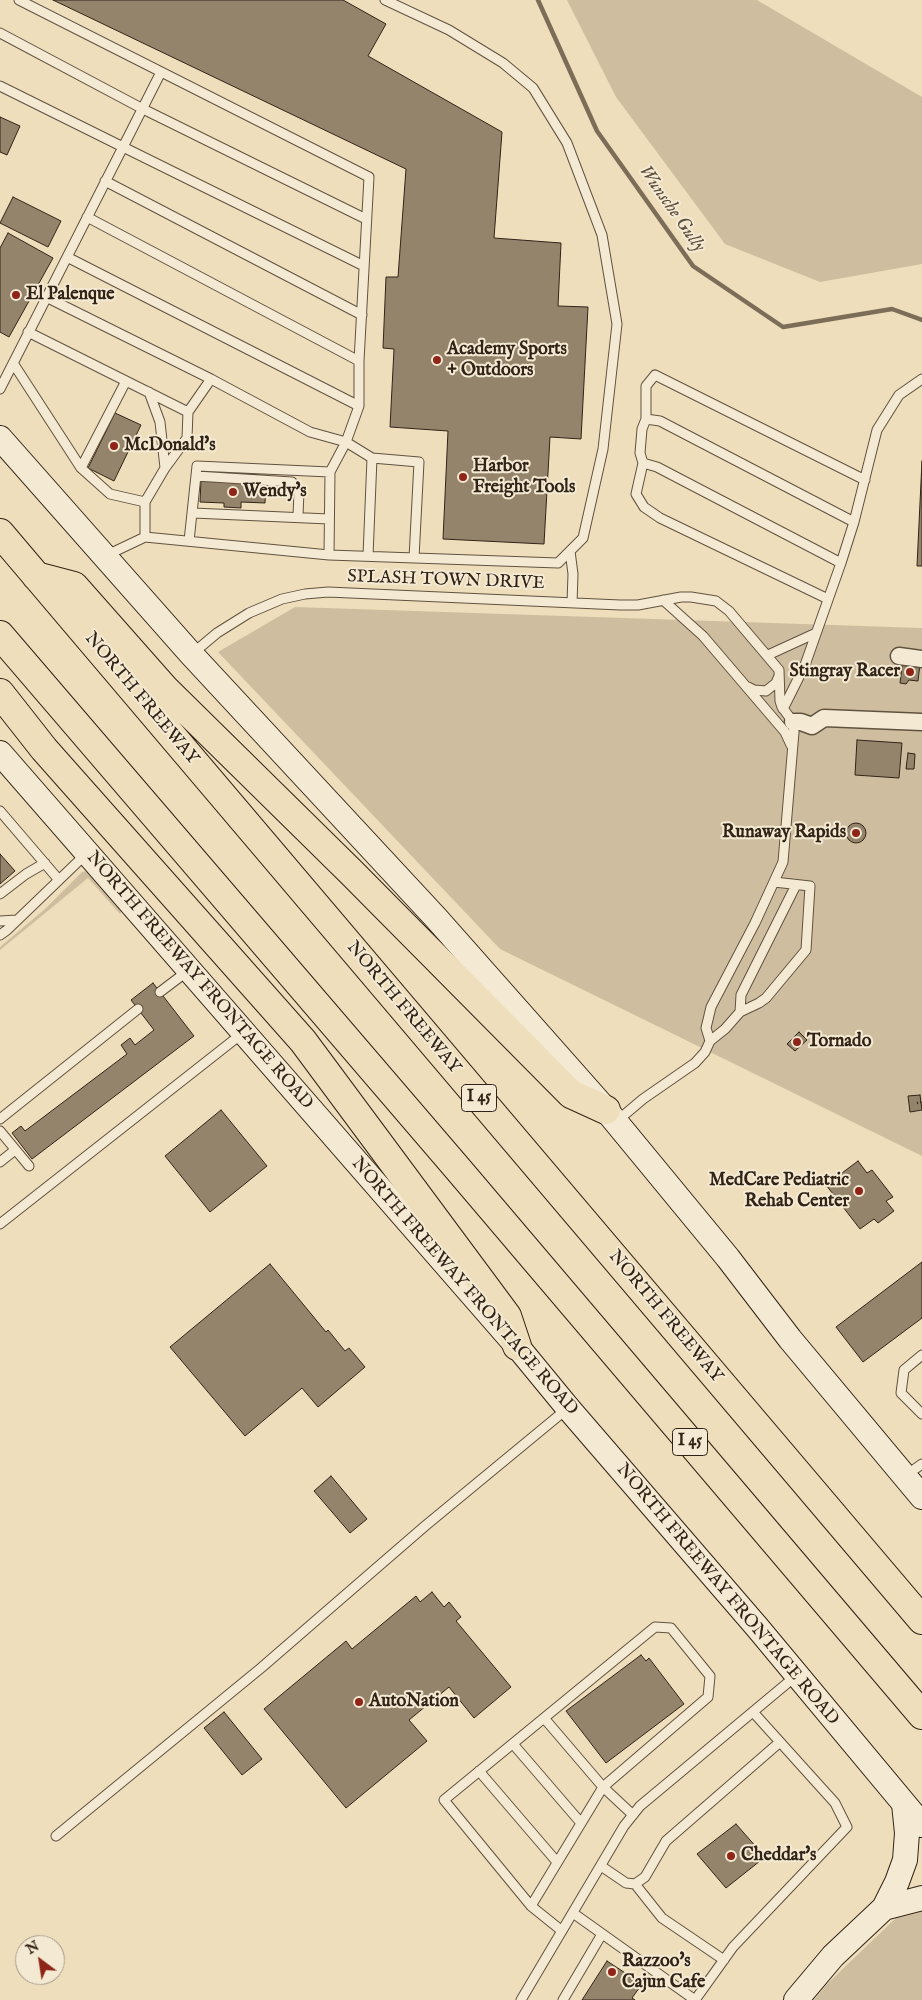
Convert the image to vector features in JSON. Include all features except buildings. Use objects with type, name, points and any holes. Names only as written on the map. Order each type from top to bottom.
[{"type":"highway","name":"NORTH FREEWAY","points":[[0,533],[922,1620]]},
{"type":"highway","points":[[36,576],[74,586],[165,688],[571,1094],[611,1115]]},
{"type":"highway","name":"I 45","points":[[0,635],[458,1169],[922,1716]]},
{"type":"highway","points":[[0,693],[44,749],[303,1041],[507,1316],[517,1346]]},
{"type":"main road","points":[[0,438],[191,654],[443,926],[611,1115],[728,1258],[790,1339],[913,1470],[922,1497]]},
{"type":"main road","name":"NORTH FREEWAY FRONTAGE ROAD","points":[[0,753],[517,1346],[922,1825]]},
{"type":"main road","points":[[796,2000],[833,1956],[884,1908],[905,1860],[907,1833],[904,1804]]},
{"type":"main road","points":[[884,1908],[922,1898]]},
{"type":"street","points":[[899,656],[922,659]]},
{"type":"street","points":[[788,715],[812,726],[824,718],[922,722]]},
{"type":"lane","points":[[19,0],[368,177],[359,361],[360,406],[346,442],[330,472],[329,555]]},
{"type":"lane","points":[[105,557],[145,537],[329,555],[558,563],[583,538],[603,449],[617,324],[602,236],[566,143],[532,88],[503,63],[449,30],[385,0]]},
{"type":"lane","points":[[0,32],[143,108],[366,219]]},
{"type":"lane","points":[[0,389],[161,72]]},
{"type":"lane","points":[[0,86],[364,266]]},
{"type":"lane","points":[[105,181],[362,315]]},
{"type":"lane","points":[[87,218],[359,361]]},
{"type":"lane","points":[[67,257],[360,406]]},
{"type":"lane","points":[[46,297],[211,379],[310,432],[346,442],[372,458],[418,462],[414,558]]},
{"type":"lane","points":[[28,332],[188,412]]},
{"type":"lane","points":[[13,363],[81,468],[110,494],[145,502]]},
{"type":"lane","points":[[828,599],[660,518],[644,507],[636,494],[643,463],[640,453],[642,429],[646,419],[646,386],[655,375],[865,480]]},
{"type":"lane","points":[[145,537],[145,502],[165,468],[187,438],[188,412],[211,379]]},
{"type":"lane","points":[[710,1041],[706,1028],[711,1007],[747,940],[783,862],[792,758],[788,715],[854,522],[877,430],[900,395],[922,379]]},
{"type":"lane","points":[[81,468],[126,381]]},
{"type":"lane","points":[[149,392],[160,422],[165,468]]},
{"type":"lane","points":[[646,419],[660,421],[854,522]]},
{"type":"lane","points":[[368,556],[372,458]]},
{"type":"lane","points":[[643,463],[657,467],[841,563]]},
{"type":"lane","points":[[189,541],[197,466],[330,472]]},
{"type":"lane","points":[[196,476],[292,482],[299,491],[298,516]]},
{"type":"lane","points":[[193,513],[298,516],[329,519]]},
{"type":"lane","points":[[570,551],[573,574],[572,603]]},
{"type":"lane","name":"SPLASH TOWN DRIVE","points":[[191,654],[217,633],[249,613],[282,600],[305,594],[328,592],[572,603],[638,604],[681,597],[716,601],[729,611],[768,655]]},
{"type":"lane","points":[[663,600],[702,636],[785,732],[790,742],[792,758]]},
{"type":"lane","points":[[788,715],[780,701],[780,674],[768,655],[816,633]]},
{"type":"lane","points":[[746,686],[754,690],[766,691],[776,683],[780,674]]},
{"type":"lane","points":[[0,811],[59,880]]},
{"type":"lane","points":[[0,935],[87,853]]},
{"type":"lane","points":[[0,894],[26,874],[45,863]]},
{"type":"lane","points":[[611,1115],[643,1099],[695,1063],[705,1052],[710,1041],[725,1029],[740,1012],[766,998],[806,950],[810,886],[774,882]]},
{"type":"lane","points":[[740,1012],[741,995],[796,885]]},
{"type":"lane","points":[[0,921],[17,920]]},
{"type":"lane","points":[[160,992],[189,970]]},
{"type":"lane","points":[[0,1118],[138,1009]]},
{"type":"lane","points":[[0,1224],[244,1032]]},
{"type":"lane","points":[[0,1131],[29,1166]]},
{"type":"lane","points":[[0,1162],[16,1150]]},
{"type":"lane","points":[[922,1355],[904,1370],[901,1393],[922,1414]]},
{"type":"lane","points":[[56,1836],[261,1668],[425,1526],[568,1408]]},
{"type":"lane","points":[[531,1906],[603,1787],[708,1697],[710,1676],[671,1628],[655,1627],[444,1800],[531,1906],[562,1931]]},
{"type":"lane","points":[[521,2000],[601,1866],[640,1806],[797,1675]]},
{"type":"lane","points":[[573,1913],[695,2000],[733,1947],[847,1827],[835,1803],[754,1712]]},
{"type":"lane","points":[[544,1718],[603,1787],[633,1815]]},
{"type":"lane","points":[[601,1866],[626,1883],[635,1884],[645,1877],[666,1841],[780,1742]]},
{"type":"lane","points":[[513,1744],[581,1823]]},
{"type":"lane","points":[[479,1772],[557,1862]]},
{"type":"lane","points":[[635,1884],[662,1918],[724,1960]]},
{"type":"lane","points":[[563,2000],[602,1934]]},
{"type":"path","points":[[917,1103],[922,1102]]},
{"type":"shaded area","points":[[567,0],[757,0],[922,97],[922,264],[820,282],[725,244],[616,97]]},
{"type":"shaded area","points":[[295,607],[922,628],[922,1156],[500,949],[218,652]]},
{"type":"shaded area","points":[[87,871],[101,877],[123,909],[120,914],[88,878],[0,950],[0,947],[45,909],[82,872]]},
{"type":"shaded area","points":[[922,1905],[922,2000],[814,2000],[826,1985],[897,1917]]},
{"type":"waterway","name":"Wunsche Gully","points":[[538,0],[597,131],[693,266],[783,327],[892,309],[922,320]]},
{"type":"place","name":"El Palenque","points":[[16,295]]},
{"type":"place","name":"Academy Sports + Outdoors","points":[[437,360]]},
{"type":"place","name":"McDonald's","points":[[114,446]]},
{"type":"place","name":"Harbor Freight Tools","points":[[463,477]]},
{"type":"place","name":"Wendy's","points":[[233,492]]},
{"type":"place","name":"Stingray Racer","points":[[910,672]]},
{"type":"place","name":"Runaway Rapids","points":[[856,833]]},
{"type":"place","name":"Tornado","points":[[797,1042]]},
{"type":"place","name":"MedCare Pediatric Rehab Center","points":[[859,1191]]},
{"type":"place","name":"AutoNation","points":[[359,1702]]},
{"type":"place","name":"Cheddar's","points":[[731,1856]]},
{"type":"place","name":"Razzoo's Cajun Cafe","points":[[612,1972]]}]
